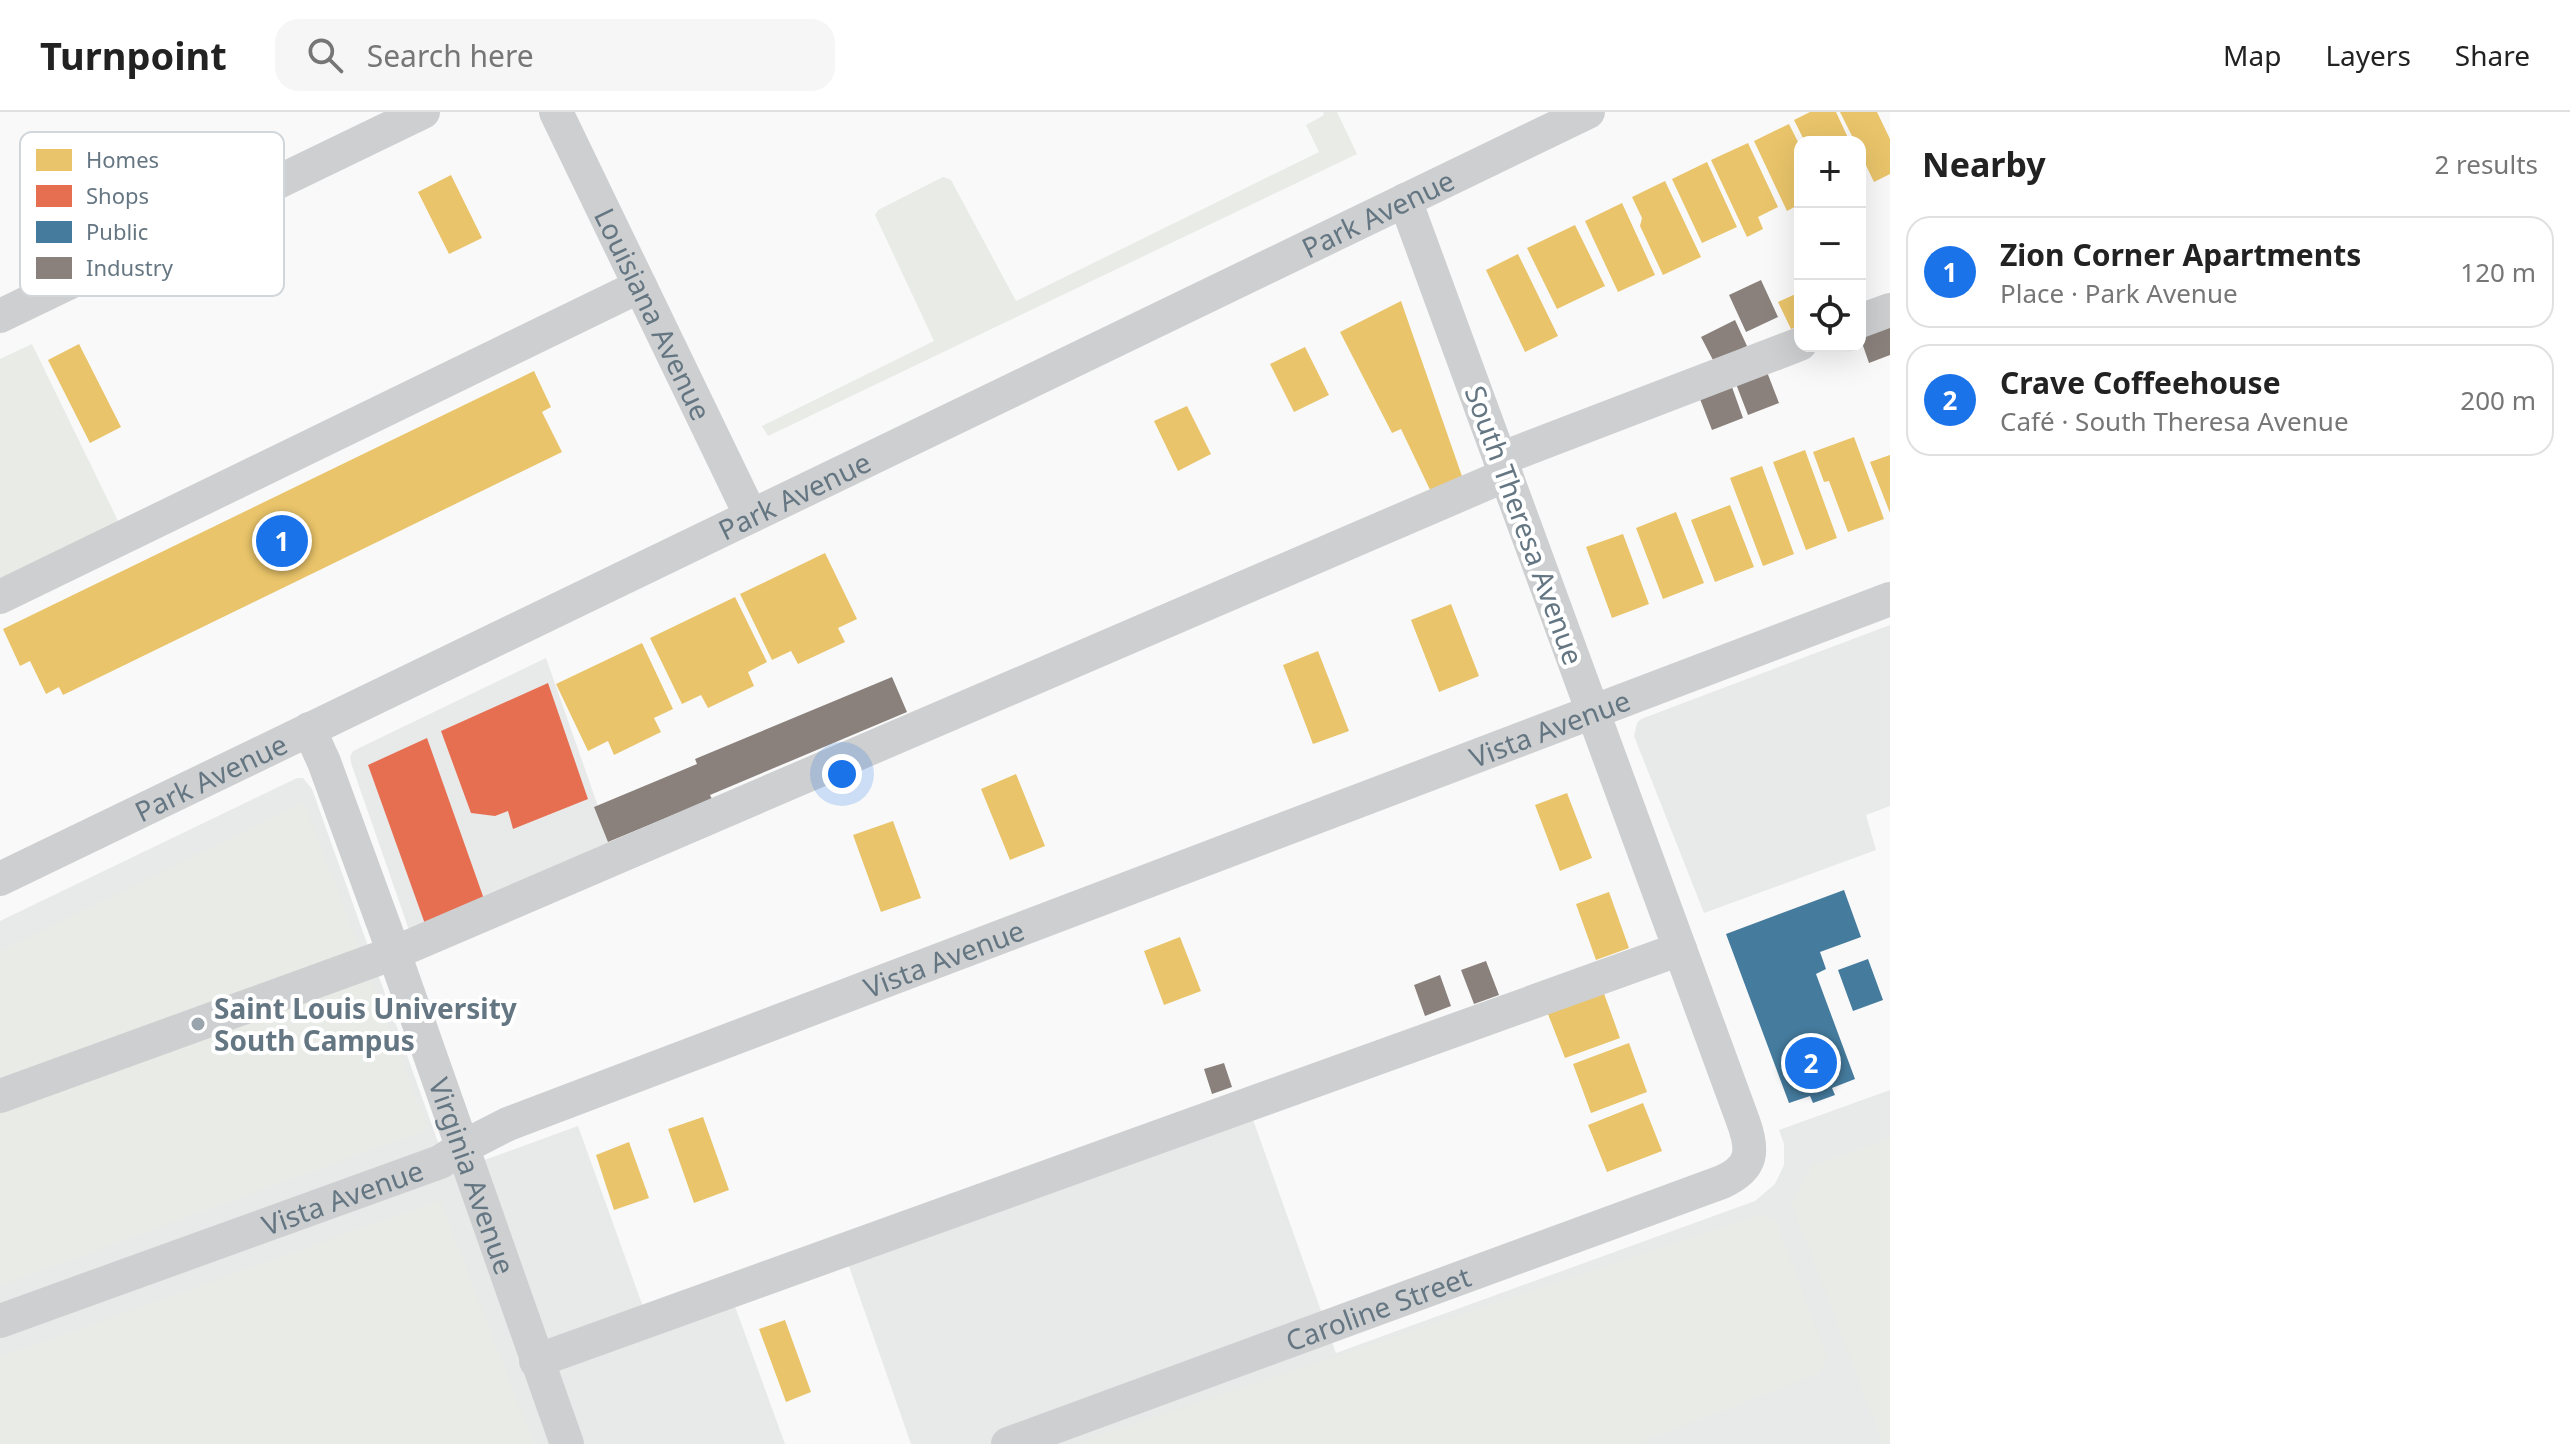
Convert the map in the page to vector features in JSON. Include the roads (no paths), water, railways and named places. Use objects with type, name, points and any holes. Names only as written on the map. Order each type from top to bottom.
[{"type":"street","points":[[284,179],[423,112]]},
{"type":"street","name":"Louisiana Avenue","points":[[556,112],[751,516]]},
{"type":"street","name":"Park Avenue","points":[[0,879],[1588,112]]},
{"type":"street","name":"South Theresa Avenue","points":[[1405,200],[1748,1136],[1750,1149],[1745,1165]]},
{"type":"street","points":[[0,597],[640,286]]},
{"type":"street","points":[[0,316],[41,296]]},
{"type":"street","points":[[1866,319],[1890,310]]},
{"type":"street","points":[[0,1096],[394,953],[1503,467],[1794,346]]},
{"type":"street","name":"Vista Avenue","points":[[0,1321],[440,1162],[508,1124],[1890,599]]},
{"type":"street","name":"Virginia Avenue","points":[[309,729],[394,953],[567,1444]]},
{"type":"street","points":[[536,1361],[1680,949]]},
{"type":"street","name":"Caroline Street","points":[[1008,1444],[1722,1182],[1745,1165]]},
{"type":"place","name":"Zion Corner Apartments","points":[[282,541]]},
{"type":"place","name":"Saint Louis University South Campus","points":[[198,1024]]},
{"type":"place","name":"Crave Coffeehouse","points":[[1811,1063]]}]
